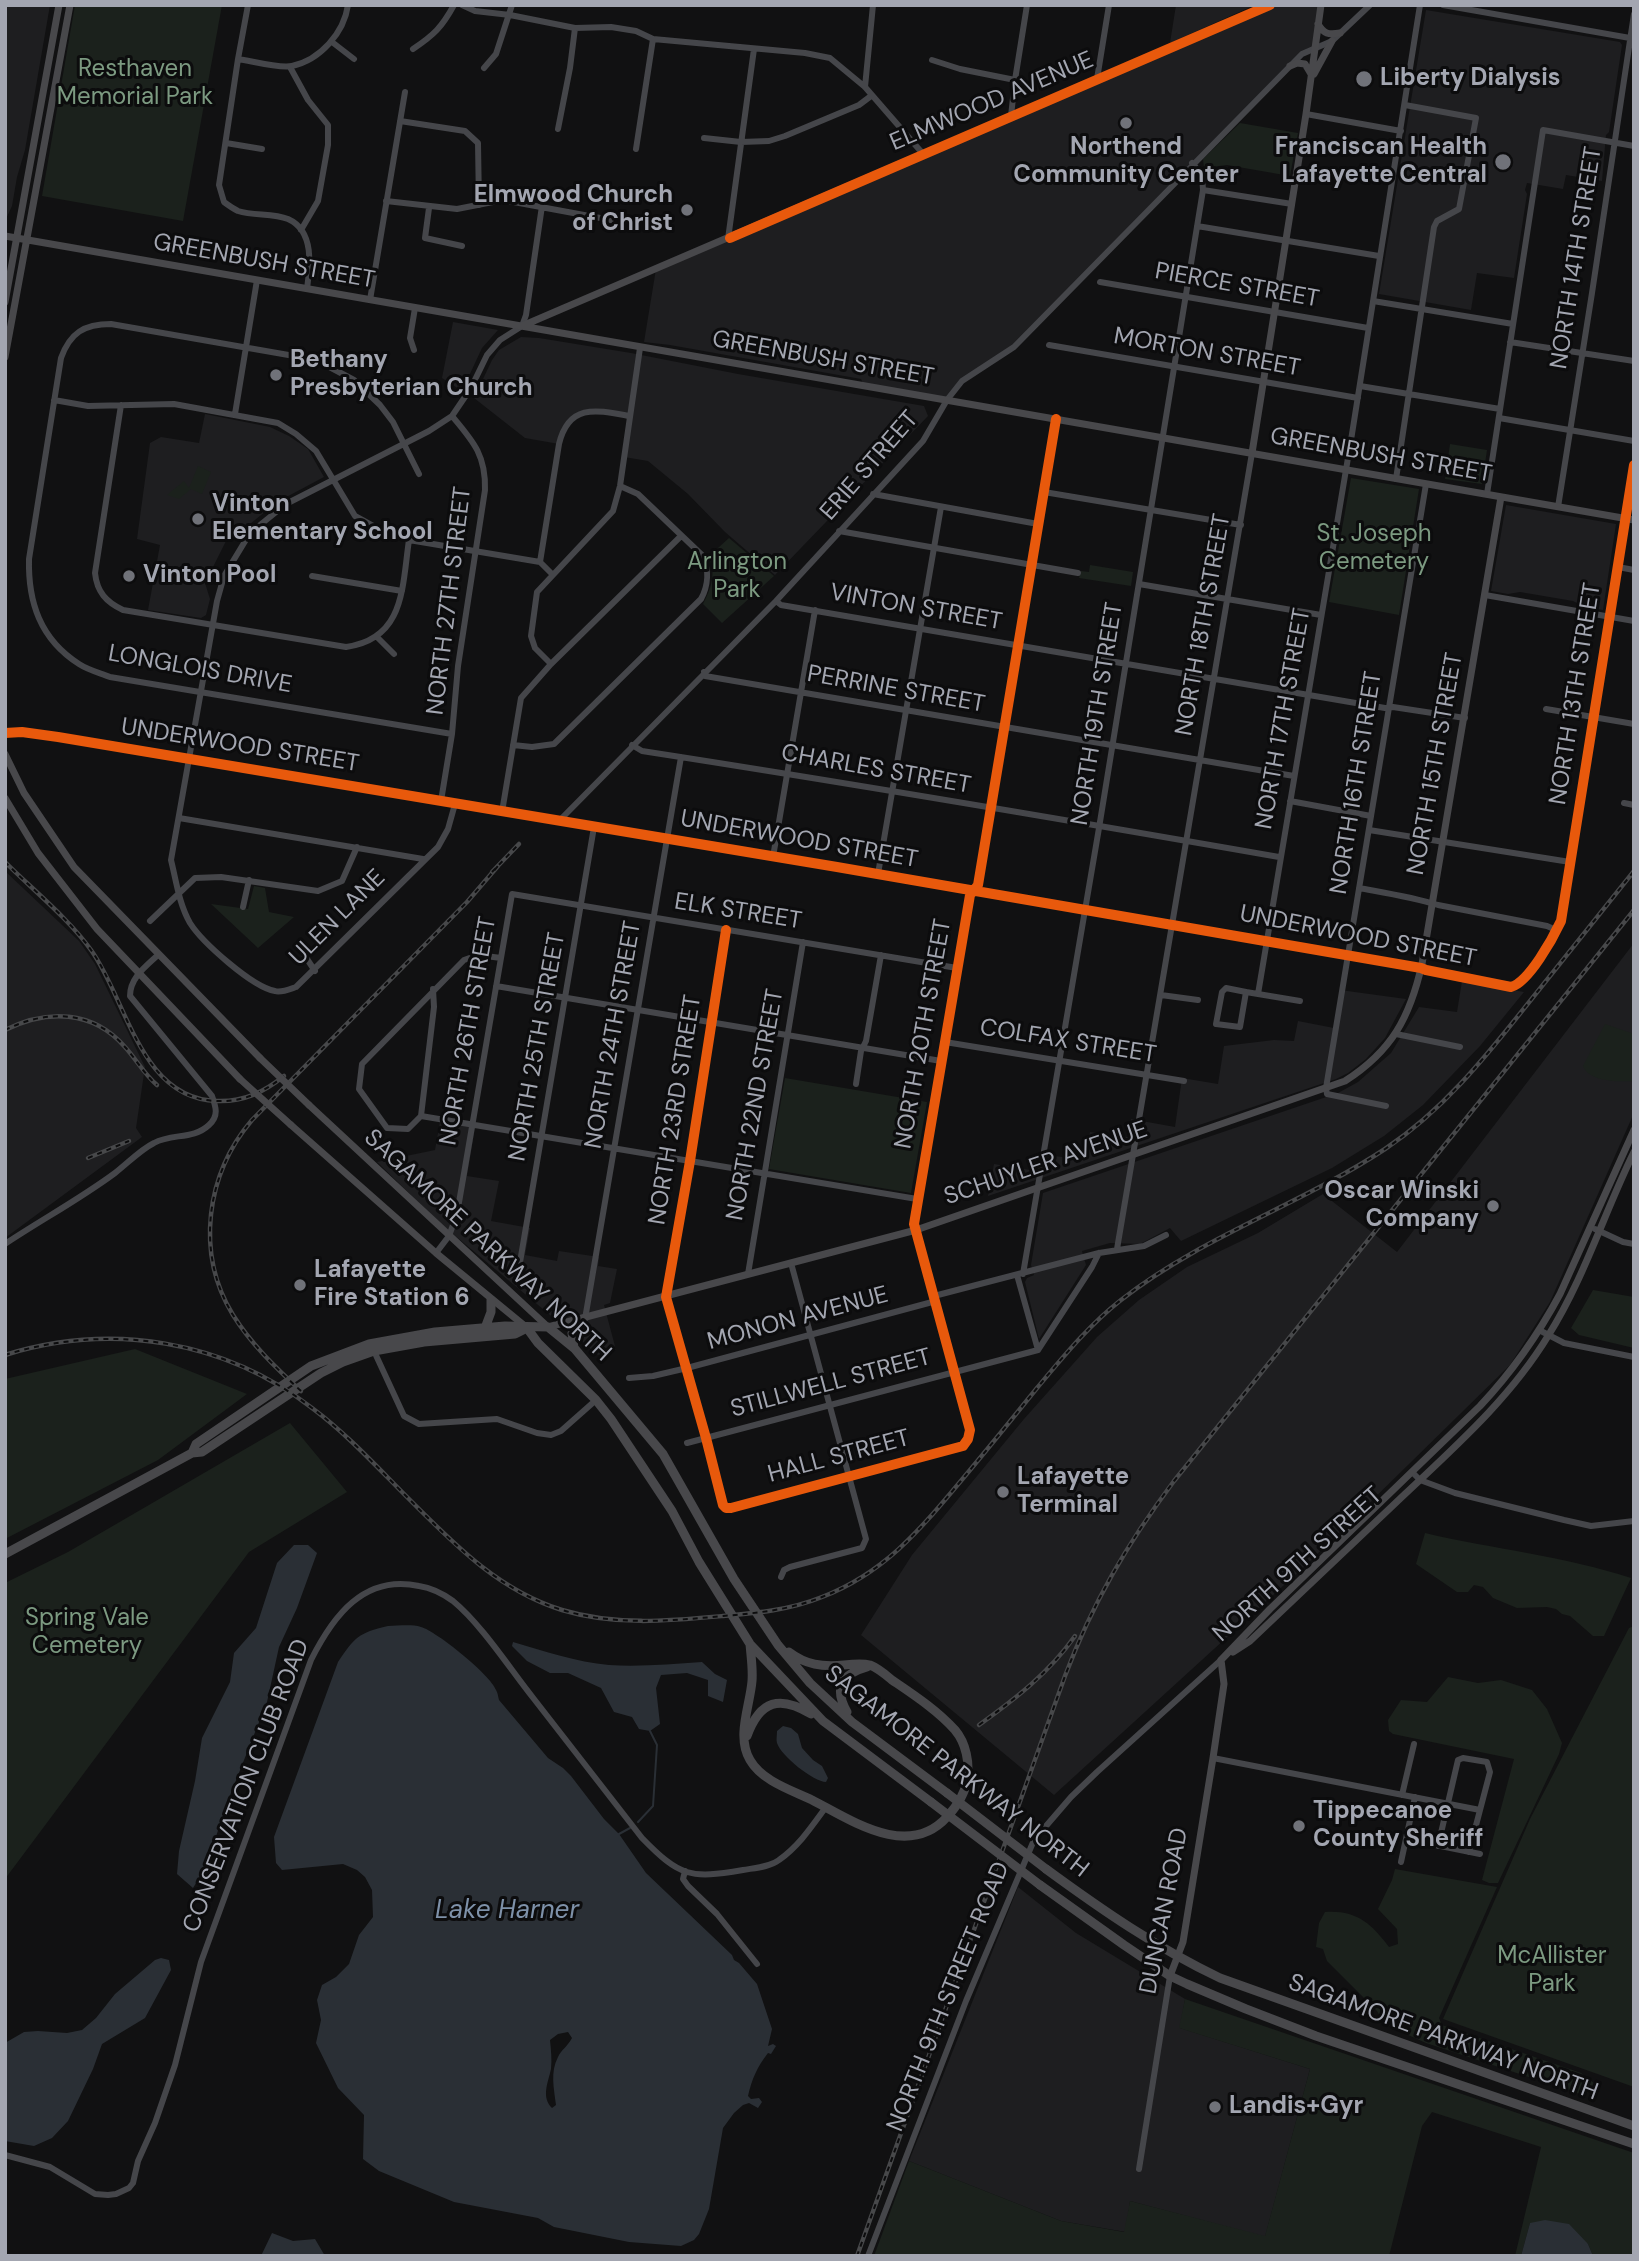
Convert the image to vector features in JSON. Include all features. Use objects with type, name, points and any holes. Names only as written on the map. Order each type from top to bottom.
[{"type":"highway","points":[[485,1328],[491,1312],[491,1300]]},
{"type":"highway","points":[[575,1349],[572,1333],[582,1319]]},
{"type":"highway","name":"SCHUYLER AVENUE","points":[[192,1453],[196,1444],[311,1366],[369,1344],[435,1332],[505,1326],[548,1327]]},
{"type":"highway","name":"SAGAMORE PARKWAY NORTH","points":[[548,1327],[575,1349],[663,1454],[734,1579],[779,1645],[810,1683],[852,1721],[1046,1869],[1121,1923],[1177,1958],[1220,1978],[1634,2126]]},
{"type":"highway","name":"SCHUYLER AVENUE","points":[[5,1554],[192,1453],[202,1452],[321,1373],[343,1362],[374,1352],[445,1339],[515,1334],[527,1328]]},
{"type":"highway","name":"SAGAMORE PARKWAY NORTH","points":[[527,1328],[611,1419],[672,1511],[699,1562],[750,1644],[823,1721],[1040,1885],[1170,1976],[1316,2036],[1634,2144]]},
{"type":"highway","points":[[750,1644],[751,1684],[744,1722],[745,1744],[750,1760],[764,1776],[877,1833],[903,1837],[942,1823],[963,1794],[967,1783],[968,1759],[957,1732],[930,1707],[873,1666],[860,1663],[809,1664],[779,1645]]},
{"type":"highway","points":[[852,1721],[841,1702],[840,1688],[845,1677],[854,1671],[873,1666]]},
{"type":"highway","points":[[745,1744],[756,1716],[771,1705],[795,1704],[823,1721]]},
{"type":"main road","points":[[5,302],[59,5]]},
{"type":"main road","points":[[5,357],[70,5]]},
{"type":"main road","name":"NORTH 18TH STREET","points":[[1252,453],[1321,5]]},
{"type":"main road","name":"ELMWOOD AVENUE","points":[[522,326],[1265,6]]},
{"type":"main road","points":[[1318,24],[1327,34],[1340,33]]},
{"type":"main road","points":[[1311,78],[1332,41]]},
{"type":"main road","points":[[1290,66],[1305,64],[1311,78]]},
{"type":"main road","name":"GREENBUSH STREET","points":[[5,236],[1630,519]]},
{"type":"main road","name":"NORTH 15TH STREET","points":[[1396,1034],[1412,1003],[1421,968],[1501,497]]},
{"type":"main road","name":"SAGAMORE PARKWAY NORTH","points":[[5,754],[24,793],[74,867],[260,1058],[548,1327]]},
{"type":"main road","name":"SAGAMORE PARKWAY NORTH","points":[[5,798],[38,853],[74,900],[138,974],[240,1079],[436,1253],[527,1328]]},
{"type":"main road","name":"SCHUYLER AVENUE","points":[[548,1327],[916,1230],[1345,1081],[1366,1068],[1396,1034]]},
{"type":"main road","name":"NORTH 9TH STREET","points":[[1221,1660],[1492,1394],[1539,1330],[1560,1294],[1634,1130]]},
{"type":"main road","name":"NORTH 9TH STREET","points":[[1221,1660],[1250,1641],[1499,1401],[1548,1336],[1568,1299],[1634,1153]]},
{"type":"main road","name":"DUNCAN ROAD","points":[[1170,1976],[1183,1942],[1213,1758],[1224,1684],[1221,1660]]},
{"type":"street","points":[[248,5],[219,185],[224,202],[238,211],[289,219],[301,230],[309,247],[307,289]]},
{"type":"street","points":[[238,59],[290,67],[313,58],[331,43],[348,5]]},
{"type":"street","points":[[413,49],[442,26],[454,5]]},
{"type":"street","points":[[462,5],[475,11],[575,28],[611,27],[636,31],[653,38],[805,53],[830,58],[864,87],[924,155]]},
{"type":"street","points":[[484,68],[496,54],[512,5]]},
{"type":"street","points":[[864,87],[873,5]]},
{"type":"street","points":[[1011,116],[1027,5]]},
{"type":"street","points":[[1097,79],[1109,5]]},
{"type":"street","name":"ERIE STREET","points":[[559,821],[776,601],[923,441],[947,400],[962,381],[1014,347],[1302,54],[1332,41],[1370,5]]},
{"type":"street","name":"NORTH 17TH STREET","points":[[1258,993],[1360,386],[1420,5]]},
{"type":"street","points":[[1443,5],[1630,38]]},
{"type":"street","points":[[1496,15],[1498,5]]},
{"type":"street","name":"NORTH 14TH STREET","points":[[1558,507],[1614,142],[1630,61],[1634,14]]},
{"type":"street","points":[[558,129],[575,28]]},
{"type":"street","points":[[636,149],[653,38]]},
{"type":"street","points":[[331,43],[354,59]]},
{"type":"street","points":[[728,239],[754,49]]},
{"type":"street","points":[[932,60],[960,69],[1015,80]]},
{"type":"street","points":[[290,67],[308,100],[328,125],[328,145],[318,201],[301,230]]},
{"type":"street","points":[[370,300],[405,92]]},
{"type":"street","points":[[705,138],[741,142],[769,141],[859,105],[871,96]]},
{"type":"street","points":[[1396,478],[1434,227],[1437,221],[1459,209],[1476,118],[1405,105]]},
{"type":"street","points":[[1306,114],[1401,131]]},
{"type":"street","points":[[400,121],[465,131],[478,143],[479,205]]},
{"type":"street","points":[[1487,494],[1543,130],[1634,146]]},
{"type":"street","points":[[226,143],[262,149]]},
{"type":"street","points":[[1192,163],[1202,175],[1203,190],[1292,204]]},
{"type":"street","name":"NORTH 19TH STREET","points":[[1038,1350],[1020,1274],[1113,746],[1203,190]]},
{"type":"street","points":[[386,201],[429,208],[457,209],[503,200],[611,220]]},
{"type":"street","points":[[522,326],[542,206]]},
{"type":"street","points":[[429,208],[425,238],[462,246]]},
{"type":"street","points":[[1197,226],[1379,256]]},
{"type":"street","points":[[235,414],[257,280]]},
{"type":"street","name":"PIERCE STREET","points":[[1100,282],[1368,328]]},
{"type":"street","points":[[1373,301],[1513,324]]},
{"type":"street","points":[[414,350],[410,338],[415,308]]},
{"type":"street","name":"LONGLOIS DRIVE","points":[[419,474],[393,422],[380,405],[346,376],[320,362],[246,347],[99,324],[85,328],[66,343],[61,358],[29,559],[28,584],[44,629],[60,648],[80,665],[110,677],[452,734]]},
{"type":"street","name":"ELMWOOD AVENUE","points":[[188,760],[211,625],[224,576],[247,538],[286,504],[429,431],[452,416],[471,388],[487,355],[500,340],[522,326]]},
{"type":"street","points":[[1510,342],[1634,361]]},
{"type":"street","name":"MORTON STREET","points":[[1049,345],[1358,398]]},
{"type":"street","points":[[551,664],[535,648],[531,636],[537,592],[613,511],[620,486],[640,348]]},
{"type":"street","points":[[1360,386],[1500,409]]},
{"type":"street","points":[[54,400],[88,406],[174,404],[278,424],[316,451],[355,516],[384,532],[409,540],[540,562],[552,574]]},
{"type":"street","points":[[121,405],[95,573],[97,586],[112,605],[123,610],[346,647],[365,643],[377,637],[392,621],[402,591],[409,540]]},
{"type":"street","points":[[540,562],[559,444],[565,426],[581,413],[594,410],[629,416]]},
{"type":"street","name":"NORTH 27TH STREET","points":[[441,801],[485,490],[483,462],[477,447],[452,416]]},
{"type":"street","points":[[1499,418],[1634,441]]},
{"type":"street","name":"NORTH 20TH STREET","points":[[963,1446],[970,1430],[914,1224],[970,895],[978,885],[1056,419]]},
{"type":"street","name":"NORTH 18TH STREET","points":[[1117,1249],[1252,453]]},
{"type":"street","name":"NORTH 13TH STREET","points":[[1556,930],[1561,921],[1618,567],[1630,519],[1634,464]]},
{"type":"street","name":"NORTH 16TH STREET","points":[[1326,1088],[1426,484]]},
{"type":"street","points":[[513,745],[532,747],[554,744],[701,599],[706,589],[707,566],[703,556],[638,494],[620,486]]},
{"type":"street","points":[[1044,492],[1241,525]]},
{"type":"street","points":[[873,494],[1038,524]]},
{"type":"street","points":[[878,874],[941,507]]},
{"type":"street","points":[[839,531],[1078,573]]},
{"type":"street","points":[[502,812],[520,698],[681,536]]},
{"type":"street","points":[[1618,567],[1634,570]]},
{"type":"street","points":[[312,576],[402,591]]},
{"type":"street","points":[[1139,584],[1321,615]]},
{"type":"street","points":[[1485,594],[1634,621]]},
{"type":"street","name":"VINTON STREET","points":[[776,601],[781,605],[1307,695],[1465,718]]},
{"type":"street","points":[[773,857],[815,610]]},
{"type":"street","points":[[377,637],[394,654]]},
{"type":"street","name":"PERRINE STREET","points":[[704,672],[705,676],[801,693],[1294,776]]},
{"type":"street","points":[[1546,709],[1634,724]]},
{"type":"street","name":"UNDERWOOD STREET","points":[[5,733],[22,732],[878,874],[1349,955],[1511,987],[1521,982],[1556,930]]},
{"type":"street","name":"CHARLES STREET","points":[[632,745],[642,751],[891,790],[1279,857]]},
{"type":"street","name":"NORTH 24TH STREET","points":[[582,1319],[681,757]]},
{"type":"street","name":"ULEN LANE","points":[[188,760],[171,860],[178,893],[190,923],[212,950],[258,984],[276,992],[296,987],[315,971],[423,859],[438,847],[448,829],[455,804]]},
{"type":"street","points":[[1290,802],[1371,816]]},
{"type":"street","points":[[1624,803],[1634,805]]},
{"type":"street","points":[[179,818],[423,859]]},
{"type":"street","name":"NORTH 25TH STREET","points":[[518,1274],[594,827]]},
{"type":"street","points":[[1369,830],[1570,862]]},
{"type":"street","points":[[150,921],[195,878],[221,877],[318,891],[342,881],[356,847]]},
{"type":"street","points":[[243,907],[249,880]]},
{"type":"street","points":[[1359,888],[1426,900],[1556,930]]},
{"type":"street","name":"ELK STREET","points":[[512,894],[957,968]]},
{"type":"street","name":"NORTH 26TH STREET","points":[[436,1253],[449,1236],[460,1202],[512,894]]},
{"type":"street","name":"NORTH 23RD STREET","points":[[666,1297],[726,930]]},
{"type":"street","name":"NORTH 22ND STREET","points":[[748,1274],[803,942]]},
{"type":"street","points":[[301,950],[315,971]]},
{"type":"street","points":[[433,989],[434,1007],[421,1116],[408,1129],[387,1128],[359,1089],[362,1064],[433,989],[468,956],[478,954],[501,958]]},
{"type":"street","points":[[5,1244],[114,1174],[151,1144],[163,1138],[188,1136],[208,1126],[215,1117],[217,1110],[212,1096],[130,996],[130,986],[138,974],[158,955]]},
{"type":"street","points":[[856,1084],[881,955]]},
{"type":"street","points":[[496,986],[941,1061]]},
{"type":"street","points":[[1246,992],[1240,1027],[1216,1024],[1222,992],[1226,988],[1300,1001]]},
{"type":"street","points":[[1161,995],[1198,1000]]},
{"type":"street","points":[[1396,1034],[1460,1046]]},
{"type":"street","name":"COLFAX STREET","points":[[945,1042],[1184,1081]]},
{"type":"street","points":[[1326,1088],[1327,1094],[1386,1106]]},
{"type":"street","points":[[421,1116],[917,1199]]},
{"type":"street","points":[[1590,1227],[1634,1244]]},
{"type":"street","name":"MONON AVENUE","points":[[629,1378],[653,1377],[811,1336],[1020,1274],[1099,1253],[1144,1246],[1166,1235]]},
{"type":"street","points":[[1038,1350],[1099,1253]]},
{"type":"street","points":[[780,1577],[784,1570],[790,1567],[862,1548],[866,1544],[791,1263]]},
{"type":"street","points":[[666,1297],[706,1438]]},
{"type":"street","points":[[1539,1330],[1564,1343],[1634,1357]]},
{"type":"street","name":"STILLWELL STREET","points":[[687,1443],[1038,1350]]},
{"type":"street","points":[[374,1352],[404,1416],[419,1424],[497,1419],[551,1436],[561,1431],[596,1400]]},
{"type":"street","name":"HALL STREET","points":[[706,1438],[726,1508],[963,1446]]},
{"type":"street","points":[[1412,1472],[1420,1480],[1490,1502],[1591,1526],[1634,1521]]},
{"type":"street","name":"CONSERVATION CLUB ROAD","points":[[5,2155],[50,2167],[95,2194],[116,2194],[133,2183],[138,2161],[155,2123],[175,2065],[201,1962],[311,1660],[325,1634],[343,1610],[376,1587],[392,1583],[432,1588],[454,1602],[483,1634],[642,1838],[669,1864],[693,1874],[713,1875],[777,1862],[802,1840],[826,1807]]},
{"type":"street","name":"NORTH 9TH STREET ROAD","points":[[868,2256],[966,2001],[1034,1840],[1071,1797],[1221,1660]]},
{"type":"street","points":[[1402,1795],[1414,1744]]},
{"type":"street","points":[[1213,1758],[1480,1810]]},
{"type":"street","points":[[1438,1846],[1458,1760],[1463,1758],[1487,1762],[1490,1772],[1469,1852]]},
{"type":"street","points":[[1401,1862],[1415,1797]]},
{"type":"street","points":[[1406,1839],[1480,1854]]},
{"type":"street","points":[[685,1871],[683,1879],[688,1886],[717,1914],[757,1964]]},
{"type":"street","name":"DUNCAN ROAD","points":[[1139,2169],[1170,1976]]},
{"type":"shaded area","points":[[5,5],[50,5],[25,150],[12,206],[5,221]]},
{"type":"shaded area","points":[[1176,5],[1255,5],[1170,43]]},
{"type":"shaded area","points":[[1270,5],[1321,5],[1315,48],[1302,54],[1014,347],[962,381],[947,400],[864,386],[861,379],[644,342],[656,269]]},
{"type":"shaded area","name":"Franciscan Health Lafayette Central","points":[[1426,10],[1620,42],[1622,45],[1609,132],[1606,135],[1602,181],[1566,175],[1563,189],[1527,183],[1514,278],[1477,273],[1471,310],[1379,294]]},
{"type":"shaded area","points":[[453,322],[498,330],[482,348],[462,391],[442,378]]},
{"type":"shaded area","points":[[521,337],[631,353],[924,406],[928,416],[775,575],[725,532],[688,494],[648,461],[624,457],[629,416],[594,410],[570,421],[559,444],[525,438],[474,398],[499,350]]},
{"type":"shaded area","name":"Vinton Elementary School","points":[[205,414],[270,427],[289,436],[308,449],[324,477],[277,502],[250,524],[248,529],[228,537],[205,583],[210,599],[206,615],[201,618],[148,610],[160,545],[137,539],[150,443],[161,437],[199,443]]},
{"type":"shaded area","points":[[1506,505],[1616,524],[1603,610],[1585,607],[1573,601],[1520,592],[1508,594],[1491,591]]},
{"type":"shaded area","points":[[5,871],[79,941],[95,964],[145,1067],[136,1128],[142,1137],[5,1238]]},
{"type":"shaded area","points":[[1634,943],[1634,1113],[1550,1302],[1510,1365],[1306,1565],[1054,1795],[861,1635],[912,1555],[1024,1419],[1097,1337],[1139,1300],[1187,1267],[1258,1233],[1323,1194],[1397,1252]]},
{"type":"shaded area","points":[[1462,981],[1524,992],[1480,1046],[1423,1105],[1384,1136],[1332,1168],[1181,1241],[1170,1228],[1140,1244],[1110,1243],[1082,1251],[1086,1265],[1039,1339],[1025,1282],[1034,1275],[1031,1265],[1043,1193],[1338,1093],[1358,1082],[1391,1053],[1419,1007],[1457,1012]]},
{"type":"shaded area","points":[[1340,990],[1406,999],[1385,1038],[1366,1059],[1348,1073],[988,1196],[994,1164],[1036,1171],[1040,1154],[1084,1160],[1090,1132],[1128,1137],[1131,1119],[1175,1127],[1182,1078],[1218,1084],[1224,1046],[1274,1040],[1294,1041],[1298,1021],[1334,1028]]},
{"type":"shaded area","points":[[441,1116],[476,1122],[467,1176],[499,1181],[491,1221],[530,1228],[525,1255],[557,1261],[559,1251],[599,1257],[598,1266],[617,1269],[610,1303],[604,1305],[616,1350],[598,1355],[441,1224],[377,1162],[435,1150]]},
{"type":"shaded area","points":[[1018,1887],[1076,1933],[1185,1999],[1180,2028],[1310,2069],[1265,2237],[1130,2201],[1126,2232],[1061,2221],[909,2161]]},
{"type":"green space","name":"Resthaven Memorial Park","points":[[75,5],[222,5],[183,221],[42,196]]},
{"type":"green space","points":[[1240,123],[1298,133],[1290,176],[1227,165],[1204,168],[1203,159]]},
{"type":"green space","points":[[1450,444],[1487,450],[1482,484],[1445,479]]},
{"type":"green space","points":[[198,466],[211,472],[202,494],[191,489],[179,499],[167,495],[184,481],[189,488]]},
{"type":"green space","name":"St. Joseph Cemetery","points":[[1351,478],[1419,489],[1399,615],[1329,602]]},
{"type":"green space","name":"Arlington Park","points":[[729,538],[774,576],[722,623],[703,604],[712,580],[708,557]]},
{"type":"green space","points":[[1090,565],[1133,572],[1131,586],[1079,578],[1081,571],[1089,572]]},
{"type":"green space","points":[[254,886],[265,888],[269,912],[294,917],[258,948],[211,904],[248,909]]},
{"type":"green space","points":[[1605,1024],[1634,1034],[1634,1081],[1598,1078],[1583,1066]]},
{"type":"green space","points":[[785,1078],[927,1102],[911,1193],[769,1169]]},
{"type":"green space","points":[[1593,1290],[1634,1297],[1634,1348],[1579,1335],[1571,1328]]},
{"type":"green space","points":[[135,1349],[247,1394],[158,1460],[5,1539],[5,1379]]},
{"type":"green space","name":"Spring Vale Cemetery","points":[[290,1423],[347,1492],[249,1552],[5,1879],[5,1583],[68,1552]]},
{"type":"green space","points":[[1425,1533],[1580,1564],[1631,1578],[1604,1636],[1593,1636],[1570,1616],[1556,1609],[1517,1608],[1493,1598],[1483,1587],[1474,1585],[1468,1592],[1457,1592],[1416,1564]]},
{"type":"green space","name":"McAllister Park","points":[[1634,1626],[1634,2087],[1443,2019],[1530,1819],[1629,1628]]},
{"type":"green space","points":[[1448,1677],[1478,1683],[1501,1680],[1532,1690],[1547,1709],[1562,1743],[1498,1883],[1482,1880],[1514,1759],[1389,1731],[1388,1720],[1401,1700],[1427,1702]]},
{"type":"green space","points":[[1395,1869],[1497,1887],[1439,2018],[1442,2025],[1581,2073],[1594,2083],[1593,2090],[1583,2095],[1426,2043],[1393,2028],[1383,2021],[1377,2011],[1327,1961],[1323,1949],[1316,1947],[1319,1923],[1325,1912],[1354,1916],[1376,1931],[1389,1947],[1398,1944],[1397,1929],[1378,1909]]},
{"type":"green space","points":[[1185,1999],[1634,2153],[1634,2256],[1593,2256],[1588,2244],[1530,2223],[1521,2256],[1515,2256],[1541,2147],[1432,2112],[1422,2126],[1389,2256],[874,2256],[909,2161],[1061,2221],[1124,2232],[1130,2201],[1265,2236],[1310,2069],[1179,2028]]},
{"type":"water","points":[[294,1545],[308,1545],[317,1553],[279,1647],[267,1702],[229,1798],[205,1869],[193,1888],[177,1874],[179,1851],[202,1738],[230,1682],[234,1653],[256,1628],[277,1563]]},
{"type":"water","name":"Lake Harner","points":[[388,1626],[421,1627],[438,1636],[484,1674],[497,1691],[499,1700],[548,1758],[571,1776],[619,1834],[646,1873],[732,1955],[757,1984],[772,2029],[768,2046],[776,2046],[758,2068],[748,2096],[751,2099],[759,2098],[762,2102],[758,2108],[749,2103],[743,2105],[723,2128],[709,2209],[694,2240],[681,2246],[629,2242],[554,2227],[538,2218],[454,2202],[379,2171],[363,2159],[364,2115],[338,2088],[316,2043],[321,2020],[317,2000],[322,1985],[336,1977],[349,1964],[359,1935],[373,1917],[372,1890],[365,1877],[343,1864],[282,1870],[276,1863],[274,1837],[338,1662],[358,1637]],"holes":[[[568,2032],[572,2038],[559,2055],[554,2069],[556,2105],[552,2108],[546,2095],[551,2066],[550,2040],[558,2034]]]},
{"type":"water","points":[[513,1642],[597,1664],[702,1662],[715,1674],[727,1680],[723,1702],[708,1696],[708,1680],[687,1673],[661,1675],[656,1688],[660,1724],[650,1731],[639,1729],[632,1717],[614,1712],[601,1688],[568,1673],[550,1673],[527,1661],[512,1646]]},
{"type":"water","points":[[783,1726],[798,1734],[802,1748],[822,1766],[828,1778],[826,1782],[806,1773],[780,1748],[777,1731]]},
{"type":"water","points":[[155,1960],[169,1960],[171,1970],[145,2018],[102,2044],[68,2121],[52,2138],[34,2146],[5,2141],[5,2043],[24,2032],[67,2033],[82,2030],[96,2018],[115,1994]]},
{"type":"water","points":[[1545,2220],[1569,2224],[1588,2244],[1593,2256],[1521,2256],[1530,2223]]},
{"type":"water","points":[[272,2233],[293,2241],[315,2239],[325,2256],[261,2256]]},
{"type":"waterway","points":[[638,1822],[653,1806],[657,1745],[650,1731]]},
{"type":"waterway","points":[[619,1834],[630,1828]]},
{"type":"railway","points":[[492,872],[519,844]]},
{"type":"railway","points":[[5,862],[61,916],[91,950],[139,1044],[153,1066],[170,1084],[191,1096],[227,1101],[253,1095],[284,1076]]},
{"type":"railway","points":[[301,1391],[248,1336],[221,1291],[213,1266],[210,1240],[211,1214],[224,1165],[236,1141],[252,1120],[467,902],[498,866]]},
{"type":"railway","points":[[5,1355],[45,1345],[126,1339],[204,1353],[242,1366],[278,1385],[325,1418],[478,1564],[517,1591],[562,1610],[602,1618],[662,1621],[761,1612],[810,1601],[864,1576],[915,1534],[1067,1353],[1121,1300],[1217,1239],[1353,1169],[1385,1149],[1425,1118],[1444,1101],[1494,1045],[1634,871]]},
{"type":"railway","points":[[857,2256],[1065,1676],[1087,1623],[1112,1574],[1174,1481],[1634,910]]},
{"type":"railway","points":[[5,1030],[21,1023],[53,1016],[84,1020],[112,1035],[157,1085]]},
{"type":"railway","points":[[88,1158],[129,1141]]},
{"type":"railway","points":[[979,1725],[1043,1674],[1075,1636]]},
{"type":"cycle path","points":[[730,238],[1270,5]]},
{"type":"cycle path","points":[[726,930],[666,1297],[723,1505],[731,1508],[963,1446],[968,1439],[970,1430],[914,1224],[970,895],[978,885],[1056,419]]},
{"type":"cycle path","points":[[5,733],[22,732],[58,737],[837,867],[1421,968],[1511,987],[1533,968],[1561,921],[1634,465]]},
{"type":"place","name":"Liberty Dialysis","points":[[1364,79]]},
{"type":"place","name":"Northend Community Center","points":[[1126,123]]},
{"type":"place","name":"Franciscan Health Lafayette Central","points":[[1503,162]]},
{"type":"place","name":"Elmwood Church of Christ","points":[[687,210]]},
{"type":"place","name":"Bethany Presbyterian Church","points":[[276,375]]},
{"type":"place","name":"Vinton Elementary School","points":[[198,519]]},
{"type":"place","name":"Vinton Pool","points":[[129,576]]},
{"type":"place","name":"Oscar Winski Company","points":[[1493,1206]]},
{"type":"place","name":"Lafayette Fire Station 6","points":[[300,1285]]},
{"type":"place","name":"Lafayette Terminal","points":[[1003,1492]]},
{"type":"place","name":"Tippecanoe County Sheriff","points":[[1299,1826]]},
{"type":"place","name":"Landis+Gyr","points":[[1215,2107]]}]
